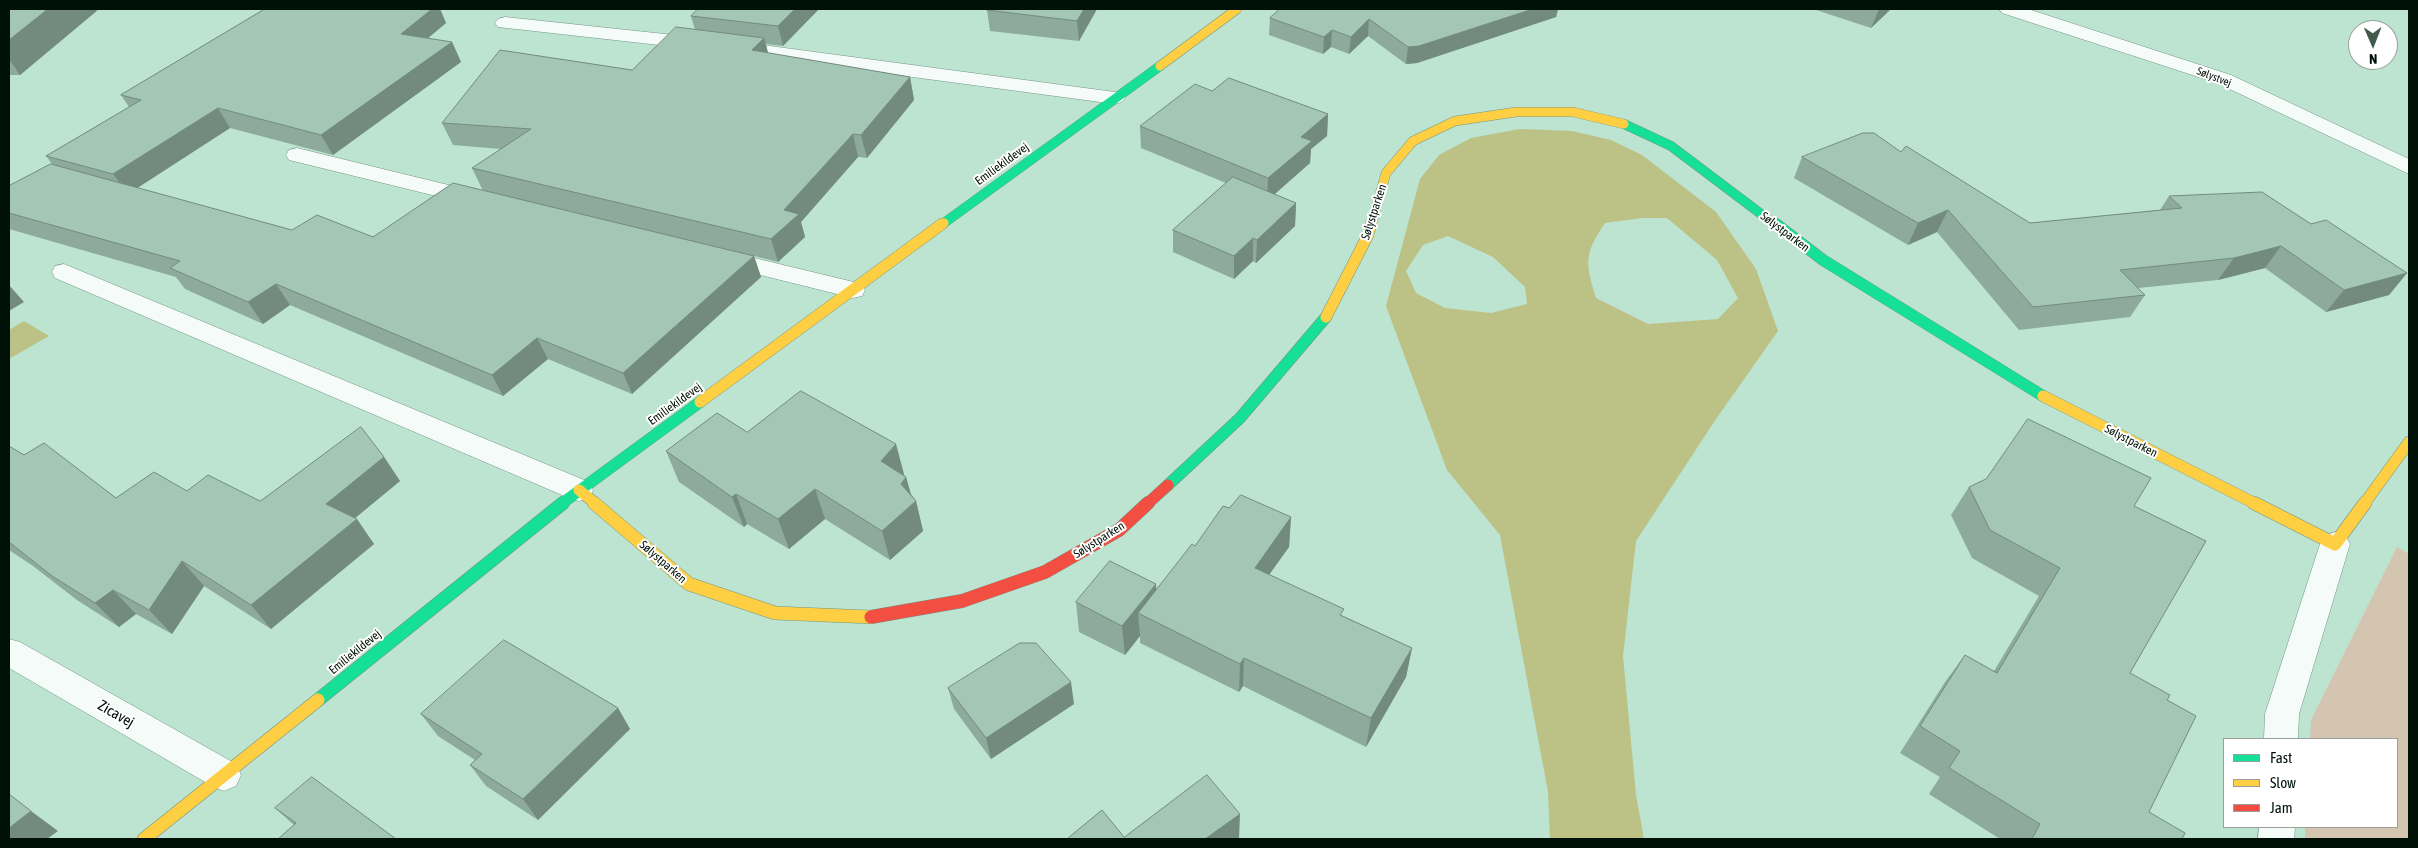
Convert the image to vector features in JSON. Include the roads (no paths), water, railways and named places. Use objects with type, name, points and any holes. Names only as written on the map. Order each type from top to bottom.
[{"type":"street","name":"Emiliekildevej","points":[[144,839],[579,490],[1237,9]]},
{"type":"street","name":"Sølystvej","points":[[2009,9],[2224,79],[2409,167]]},
{"type":"street","points":[[505,23],[740,48],[1115,98]]},
{"type":"street","name":"Sølystparken","points":[[579,490],[689,584],[775,612],[868,617],[962,600],[1045,572],[1119,530],[1240,418],[1271,383],[1325,319],[1368,235],[1386,173],[1413,141],[1455,121],[1516,112],[1573,112],[1622,123],[1671,146],[1823,260],[2031,390],[2335,544]]},
{"type":"street","points":[[297,155],[498,204]]},
{"type":"street","points":[[700,253],[853,290]]},
{"type":"street","points":[[64,272],[579,490]]},
{"type":"street","points":[[2281,738],[2282,714],[2335,544],[2409,442]]},
{"type":"street","name":"Zicavej","points":[[9,652],[224,775]]}]
